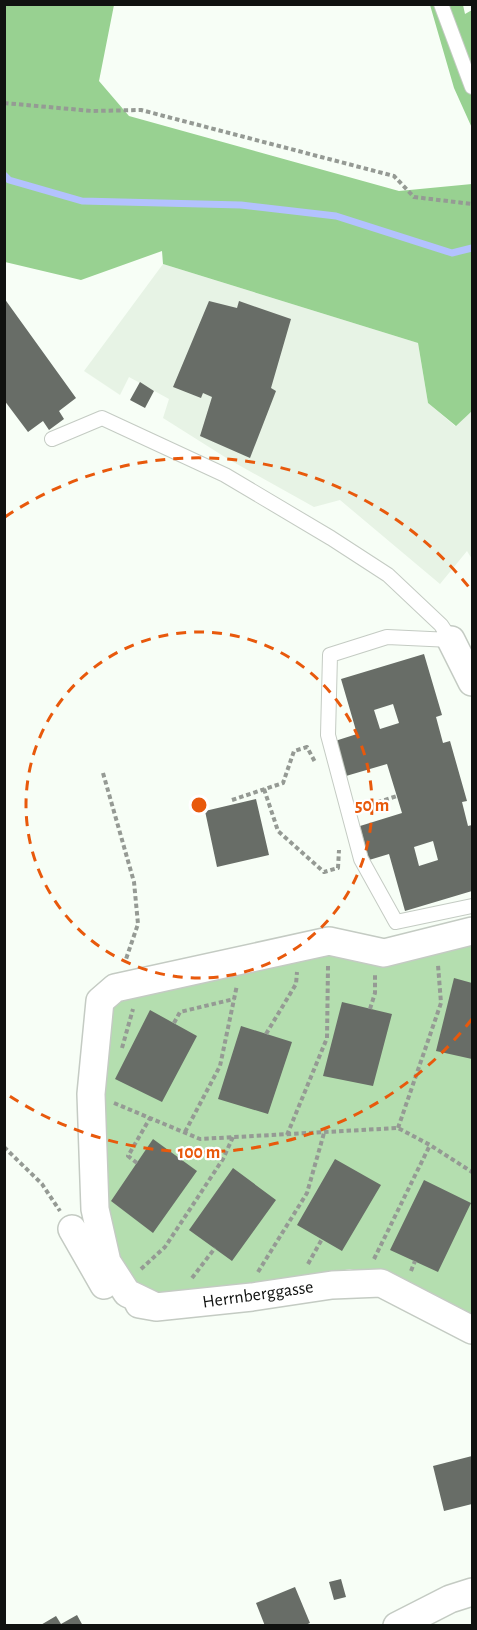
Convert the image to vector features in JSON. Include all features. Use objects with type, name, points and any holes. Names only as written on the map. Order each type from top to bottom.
[{"type":"street","points":[[451,640],[472,682]]},
{"type":"street","points":[[156,1307],[127,1293],[122,1286],[107,1262],[94,1209],[91,1094],[100,1000],[116,988],[329,941],[384,954],[472,931]]},
{"type":"street","name":"Herrnberggasse","points":[[72,1229],[107,1290],[124,1301],[156,1307],[242,1299],[332,1285],[381,1283],[472,1330]]},
{"type":"street","points":[[397,1626],[450,1599],[472,1592]]},
{"type":"lane","points":[[441,4],[472,87]]},
{"type":"lane","points":[[52,440],[102,417],[204,465],[331,538],[388,575],[441,625],[451,640]]},
{"type":"lane","points":[[451,640],[387,637],[330,655],[328,735],[361,859],[396,922],[472,906]]},
{"type":"path","points":[[4,103],[92,111],[141,110],[394,176],[414,197],[472,204]]},
{"type":"path","points":[[232,800],[283,783],[294,752],[307,747],[318,768]]},
{"type":"path","points":[[103,773],[134,882],[138,924],[116,988]]},
{"type":"path","points":[[264,789],[278,831],[324,872],[338,868],[339,848]]},
{"type":"path","points":[[348,812],[397,796]]},
{"type":"path","points":[[398,1128],[441,1003],[436,940]]},
{"type":"path","points":[[287,1135],[327,1038],[329,941]]},
{"type":"path","points":[[266,1034],[296,984],[298,947]]},
{"type":"path","points":[[370,1009],[375,993],[376,952]]},
{"type":"path","points":[[185,1132],[220,1066],[242,960]]},
{"type":"path","points":[[174,1023],[180,1012],[234,999]]},
{"type":"path","points":[[91,1094],[200,1139],[398,1128],[472,1171]]},
{"type":"path","points":[[137,1163],[128,1156],[150,1118]]},
{"type":"path","points":[[242,1299],[307,1193],[324,1133]]},
{"type":"path","points":[[122,1286],[165,1247],[223,1159],[233,1137]]},
{"type":"path","points":[[362,1284],[430,1145]]},
{"type":"path","points":[[4,1147],[42,1184],[72,1229]]},
{"type":"shaded area","points":[[163,264],[418,343],[428,403],[455,426],[472,411],[472,559],[467,551],[440,584],[340,500],[314,507],[228,459],[163,418],[169,399],[129,377],[120,395],[84,371]]},
{"type":"green space","points":[[5,4],[114,5],[99,81],[129,116],[399,191],[472,184],[472,411],[456,426],[428,403],[418,343],[163,264],[162,251],[81,280],[5,262]]},
{"type":"green space","points":[[430,5],[463,5],[465,14],[472,10],[472,128],[454,88]]},
{"type":"green space","points":[[472,938],[472,1322],[391,1279],[350,1269],[202,1299],[159,1302],[135,1285],[120,1262],[101,1199],[105,1003],[331,948]]},
{"type":"building","points":[[4,298],[76,398],[59,411],[64,419],[49,430],[43,421],[28,432],[4,400]]},
{"type":"building","points":[[209,301],[237,308],[239,301],[291,319],[271,388],[276,391],[250,458],[200,436],[212,397],[203,393],[201,398],[173,387]]},
{"type":"building","points":[[140,382],[154,391],[145,408],[130,400]]},
{"type":"building","points":[[424,654],[442,715],[436,717],[443,743],[450,741],[467,801],[462,802],[468,826],[472,825],[472,891],[405,911],[389,854],[369,860],[360,826],[402,813],[387,764],[346,776],[335,741],[357,734],[341,679]],"holes":[[[393,704],[399,723],[380,729],[374,710]],[[433,841],[438,860],[419,866],[414,847]]]},
{"type":"building","points":[[256,799],[269,855],[217,867],[205,811]]},
{"type":"building","points":[[454,978],[472,983],[472,1059],[436,1051]]},
{"type":"building","points":[[342,1002],[392,1014],[373,1086],[323,1076]]},
{"type":"building","points":[[150,1010],[197,1036],[162,1102],[115,1079]]},
{"type":"building","points":[[241,1026],[292,1042],[268,1114],[218,1099]]},
{"type":"building","points":[[153,1139],[197,1171],[153,1233],[111,1201]]},
{"type":"building","points":[[335,1159],[381,1185],[342,1251],[297,1225]]},
{"type":"building","points":[[233,1168],[276,1200],[232,1261],[189,1230]]},
{"type":"building","points":[[424,1180],[471,1203],[438,1272],[390,1250]]},
{"type":"building","points":[[472,1456],[472,1504],[444,1511],[433,1466]]},
{"type":"building","points":[[341,1579],[346,1597],[334,1600],[329,1582]]},
{"type":"building","points":[[295,1587],[310,1623],[303,1626],[265,1626],[256,1603]]},
{"type":"building","points":[[77,1615],[83,1626],[39,1626],[56,1616],[61,1624]]},
{"type":"waterway","points":[[4,175],[9,180],[82,201],[241,205],[336,216],[452,253],[472,248]]}]
